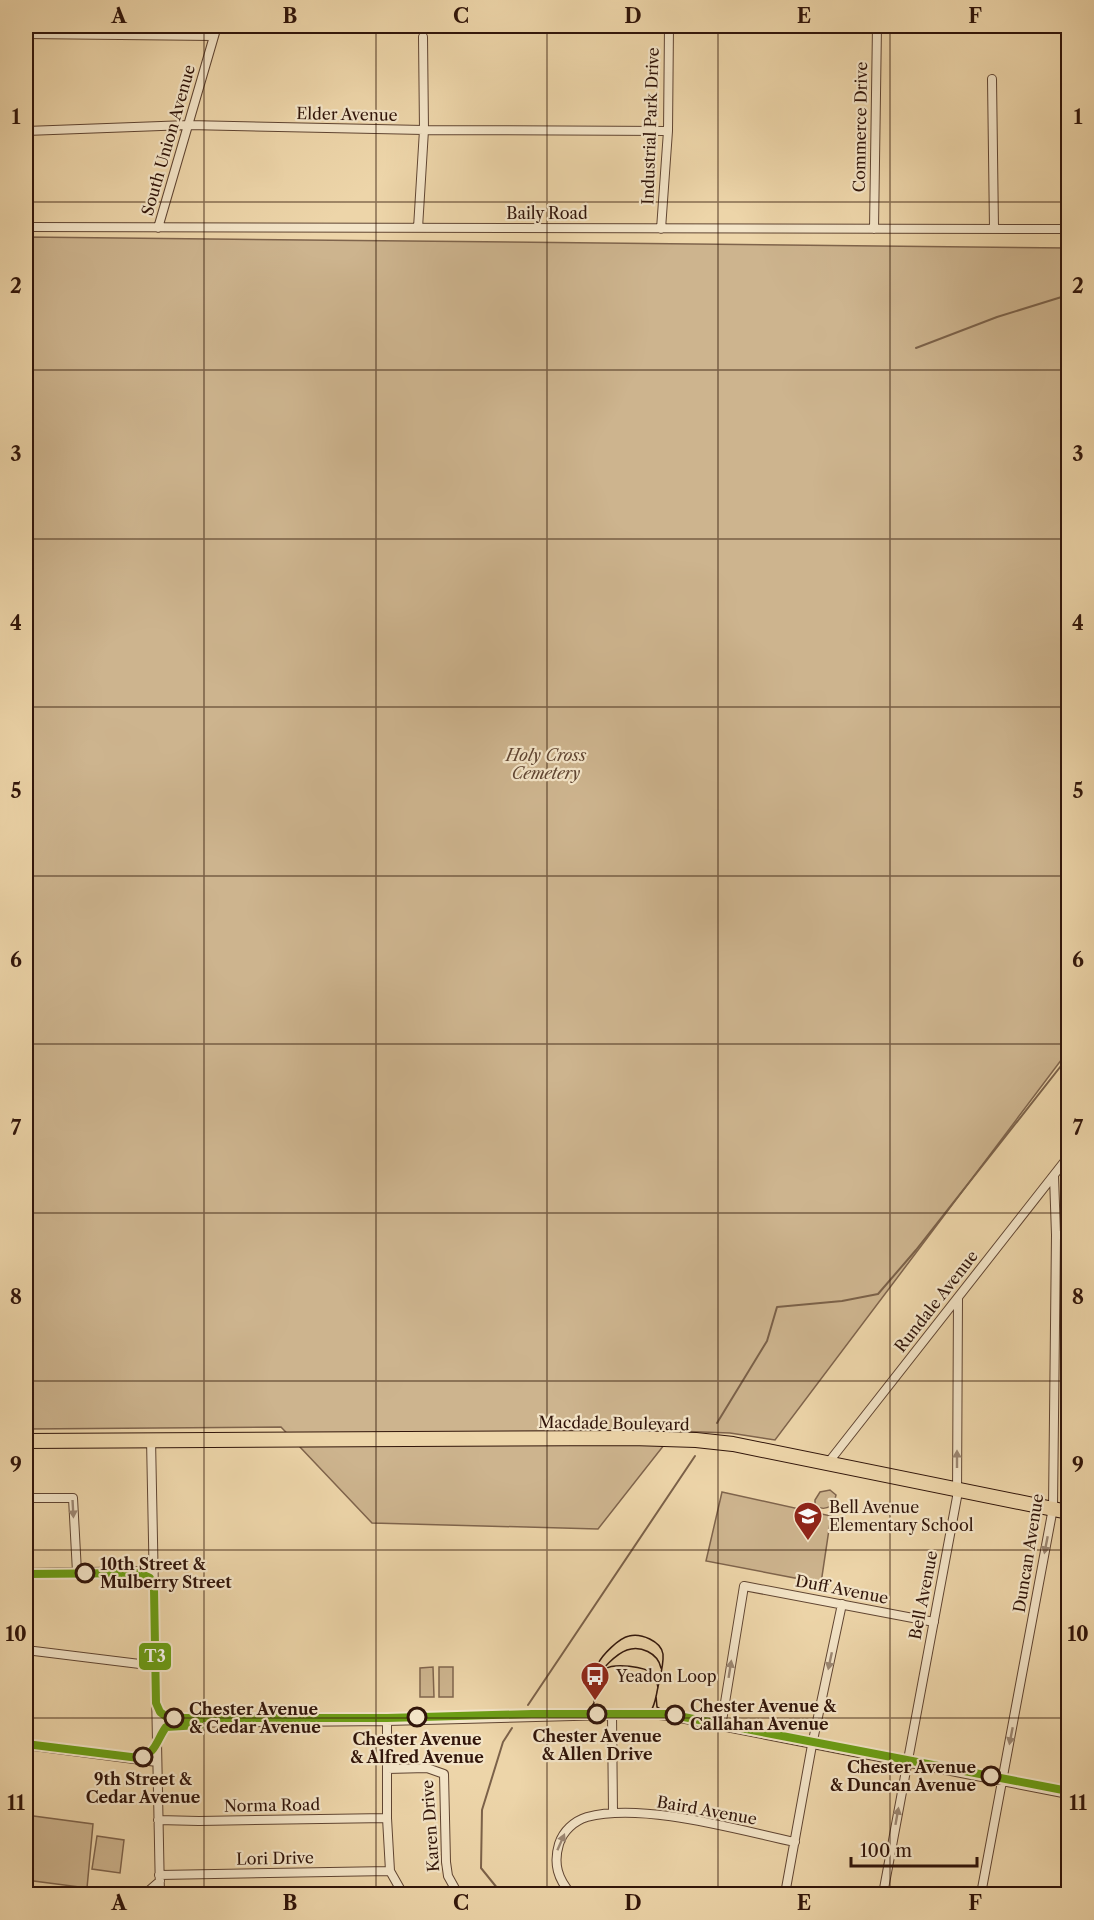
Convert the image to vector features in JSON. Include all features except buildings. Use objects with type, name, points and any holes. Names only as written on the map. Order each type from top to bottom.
[{"type":"main road","name":"Macdade Boulevard","points":[[26,1441],[654,1438],[734,1444],[1068,1512]]},
{"type":"street","name":"South Union Avenue","points":[[158,228],[218,26]]},
{"type":"street","name":"Industrial Park Drive","points":[[661,229],[668,131],[669,26]]},
{"type":"street","name":"Commerce Drive","points":[[874,229],[877,26]]},
{"type":"street","points":[[26,34],[214,36]]},
{"type":"street","points":[[418,228],[424,130],[423,38]]},
{"type":"street","points":[[992,79],[994,229]]},
{"type":"street","name":"Elder Avenue","points":[[26,131],[188,125],[424,130],[668,131]]},
{"type":"street","name":"Baily Road","points":[[26,227],[1068,229]]},
{"type":"street","name":"Rundale Avenue","points":[[828,1463],[1068,1157]]},
{"type":"street","name":"Duncan Avenue","points":[[981,1894],[1053,1508],[1056,1235],[1054,1176]]},
{"type":"street","points":[[1056,1235],[1068,1235]]},
{"type":"street","name":"Bell Avenue","points":[[883,1894],[957,1489],[958,1298]]},
{"type":"street","points":[[151,1439],[160,1894]]},
{"type":"street","points":[[26,1498],[73,1498],[77,1572]]},
{"type":"street","points":[[26,1573],[154,1571]]},
{"type":"street","name":"Duff Avenue","points":[[721,1727],[744,1586],[934,1622]]},
{"type":"street","points":[[785,1894],[812,1745],[842,1604]]},
{"type":"street","points":[[26,1650],[155,1666]]},
{"type":"street","points":[[612,1714],[613,1813]]},
{"type":"street","points":[[157,1723],[387,1721],[648,1714],[670,1716],[1068,1794]]},
{"type":"street","points":[[387,1721],[387,1818],[390,1871],[403,1894]]},
{"type":"street","points":[[26,1745],[157,1762]]},
{"type":"street","name":"Karen Drive","points":[[387,1769],[427,1768],[444,1774],[446,1862],[448,1876],[458,1894]]},
{"type":"street","name":"Baird Avenue","points":[[571,1894],[563,1885],[555,1863],[560,1840],[570,1827],[587,1817],[613,1813],[677,1818],[795,1842]]},
{"type":"street","name":"Norma Road","points":[[158,1820],[387,1818]]},
{"type":"street","name":"Lori Drive","points":[[159,1878],[390,1871]]},
{"type":"street","points":[[144,1894],[159,1878]]},
{"type":"green space","points":[[319,26],[558,26],[557,31],[319,30]]},
{"type":"green space","name":"Holy Cross Cemetery","points":[[26,237],[1068,248],[1068,1051],[775,1440],[730,1433],[675,1431],[598,1529],[372,1523],[281,1427],[26,1429]]},
{"type":"green space","points":[[830,1490],[836,1495],[834,1503],[824,1508],[815,1505],[820,1492]]},
{"type":"green space","points":[[722,1492],[831,1516],[821,1583],[706,1561]]},
{"type":"green space","points":[[433,1667],[434,1697],[420,1697],[420,1668]]},
{"type":"green space","points":[[439,1667],[453,1667],[453,1697],[439,1697]]},
{"type":"green space","points":[[26,1815],[93,1824],[87,1888],[26,1880]]},
{"type":"green space","points":[[97,1836],[124,1840],[120,1873],[92,1869]]},
{"type":"waterway","points":[[916,348],[997,317],[1068,295]]},
{"type":"waterway","points":[[717,1423],[767,1341],[777,1307],[842,1301],[878,1294],[916,1250],[1068,1057]]},
{"type":"waterway","points":[[528,1705],[695,1456]]},
{"type":"waterway","points":[[502,1894],[481,1868],[482,1810],[503,1742],[512,1728]]},
{"type":"tram line","points":[[595,1701],[595,1672],[603,1656],[625,1637],[634,1635],[645,1637],[659,1645],[663,1654],[663,1663],[652,1709],[646,1715],[636,1717]]},
{"type":"tram line","points":[[596,1680],[613,1659],[632,1649],[652,1654],[661,1668]]},
{"type":"tram line","points":[[605,1669],[622,1666],[649,1671],[657,1681],[658,1688]]},
{"type":"tram line","points":[[576,1713],[589,1710],[594,1703],[595,1693]]},
{"type":"tram line","points":[[656,1696],[657,1707],[668,1714]]},
{"type":"transit line","name":"T3","points":[[26,1574],[139,1573],[150,1578],[154,1589],[156,1703],[160,1712],[168,1718],[668,1714],[1068,1791]]},
{"type":"transit line","name":"T3","points":[[26,1744],[139,1758],[153,1750],[166,1727],[200,1725]]},
{"type":"place","name":"Bell Avenue Elementary School","points":[[808,1542]]},
{"type":"place","name":"10th Street & Mulberry Street","points":[[85,1573]]},
{"type":"place","name":"Yeadon Loop","points":[[595,1702]]},
{"type":"place","name":"Chester Avenue & Allen Drive","points":[[597,1714]]},
{"type":"place","name":"Chester Avenue & Callahan Avenue","points":[[675,1715]]},
{"type":"place","name":"Chester Avenue & Alfred Avenue","points":[[417,1717]]},
{"type":"place","name":"Chester Avenue & Cedar Avenue","points":[[174,1718]]},
{"type":"place","name":"9th Street & Cedar Avenue","points":[[143,1757]]},
{"type":"place","name":"Chester Avenue & Duncan Avenue","points":[[991,1776]]}]
